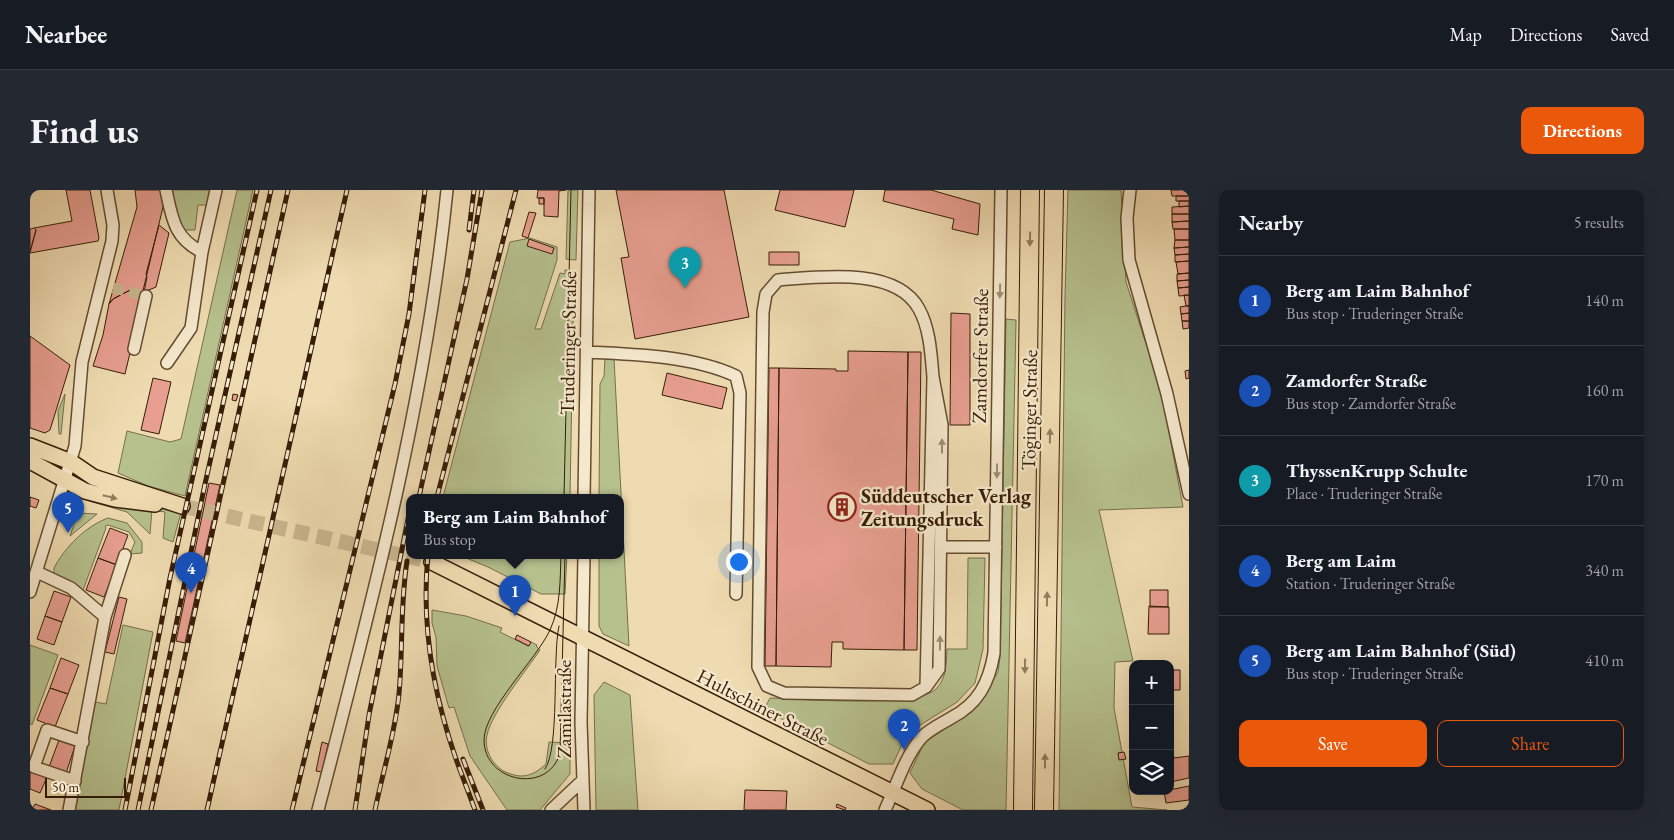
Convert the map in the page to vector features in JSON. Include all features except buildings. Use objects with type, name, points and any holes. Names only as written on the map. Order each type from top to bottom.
[{"type":"highway","name":"Töginger Straße","points":[[1023,810],[1030,190]]},
{"type":"highway","name":"Töginger Straße","points":[[1044,810],[1054,190]]},
{"type":"main road","points":[[30,446],[71,462],[93,477],[178,505],[115,499],[85,491],[30,460]]},
{"type":"main road","points":[[432,562],[583,637]]},
{"type":"main road","name":"Hultschiner Straße","points":[[583,637],[927,810]]},
{"type":"street","points":[[30,592],[71,462],[75,446],[82,362],[108,287],[112,225],[107,190]]},
{"type":"street","points":[[166,190],[174,227],[191,246],[202,252]]},
{"type":"street","points":[[167,363],[191,328],[202,252],[216,190]]},
{"type":"street","points":[[318,810],[344,705],[369,618],[424,350],[440,259],[447,190]]},
{"type":"street","name":"Truderinger Straße","points":[[584,494],[588,352],[589,190]]},
{"type":"street","name":"Zamdorfer Straße","points":[[885,810],[922,737],[974,702],[988,681],[994,654],[1001,190]]},
{"type":"street","points":[[1130,190],[1128,218],[1129,260],[1167,394],[1189,494]]},
{"type":"street","points":[[822,276],[869,278],[892,286],[908,296],[919,308],[930,343],[933,376],[942,425],[942,547],[940,669],[926,687],[912,695],[784,693],[767,686],[758,668],[763,322],[766,294],[778,280],[822,276]]},
{"type":"street","points":[[134,349],[146,293]]},
{"type":"street","points":[[588,352],[651,355],[724,370],[736,376],[740,393],[736,594]]},
{"type":"street","points":[[926,687],[933,376]]},
{"type":"street","points":[[942,547],[996,547]]},
{"type":"street","points":[[68,810],[83,742],[105,617],[125,555]]},
{"type":"street","points":[[583,637],[584,559]]},
{"type":"street","points":[[37,572],[70,588],[105,617]]},
{"type":"street","name":"Zamilastraße","points":[[583,637],[581,722],[584,810]]},
{"type":"street","points":[[75,781],[34,767],[47,730],[83,742]]},
{"type":"street","name":"Zamilastraße","points":[[551,810],[583,780]]},
{"type":"green space","points":[[170,190],[214,190],[211,205],[198,205],[195,230],[181,230]]},
{"type":"green space","points":[[237,190],[253,190],[185,496],[148,486],[118,473],[127,431],[170,442],[181,439]]},
{"type":"green space","points":[[568,190],[578,190],[576,260],[566,259]]},
{"type":"green space","points":[[1068,190],[1121,190],[1126,282],[1161,390],[1183,507],[1099,510],[1133,660],[1115,662],[1114,708],[1129,795],[1132,807],[1167,810],[1059,810]]},
{"type":"green space","points":[[530,238],[557,247],[557,260],[535,329],[541,329],[560,273],[565,274],[565,270],[574,271],[570,494],[444,494],[510,242]]},
{"type":"green space","points":[[1006,319],[1016,320],[1006,810],[963,810],[922,789],[910,773],[924,743],[977,707],[998,672],[1000,657]]},
{"type":"green space","points":[[605,359],[614,359],[621,494],[599,494],[600,384],[604,376]]},
{"type":"green space","points":[[65,394],[61,434],[59,434],[58,411]]},
{"type":"green space","points":[[90,497],[139,506],[182,509],[173,542],[163,538],[165,512],[152,510],[150,534],[127,512],[89,501]]},
{"type":"green space","points":[[78,513],[97,514],[70,536]]},
{"type":"green space","points":[[108,518],[127,523],[142,542],[142,553],[130,554],[135,542],[129,532],[108,525],[105,526],[106,528],[82,593],[54,574],[54,568],[64,552],[77,538],[92,526]]},
{"type":"green space","points":[[624,550],[629,646],[603,634],[599,626],[599,559],[624,559]]},
{"type":"green space","points":[[968,558],[985,558],[983,649],[975,683],[957,702],[914,729],[904,744],[902,744],[893,764],[869,764],[764,710],[770,698],[831,701],[906,699],[925,695],[936,689],[944,675],[947,649],[967,649]]},
{"type":"green space","points":[[469,559],[567,559],[565,594],[541,594]]},
{"type":"green space","points":[[432,610],[466,616],[502,628],[500,632],[528,646],[531,642],[537,645],[540,650],[495,715],[486,741],[489,753],[495,764],[505,772],[521,776],[534,773],[546,764],[549,742],[570,743],[570,774],[540,810],[507,810],[470,756],[454,707],[449,708],[437,666],[436,637],[432,623]]},
{"type":"green space","points":[[123,625],[153,632],[119,810],[75,810],[95,702],[106,704]]},
{"type":"green space","points":[[30,645],[58,655],[32,725],[30,724]]},
{"type":"green space","points":[[604,682],[630,695],[638,810],[596,810],[594,695]]},
{"type":"tunnel","points":[[113,288],[143,295]]},
{"type":"tunnel","points":[[182,506],[406,556]]},
{"type":"tunnel","points":[[419,559],[432,562]]},
{"type":"tram line","points":[[564,494],[571,190]]},
{"type":"tram line","points":[[561,559],[558,602],[554,621],[534,656],[492,714],[486,728],[484,740],[487,754],[494,766],[505,774],[518,778],[531,778],[543,775],[553,766],[560,753],[565,559]]},
{"type":"tram line","points":[[545,769],[550,758],[553,742],[559,626]]},
{"type":"railway","points":[[125,810],[170,578],[257,190]]},
{"type":"railway","points":[[138,810],[205,484],[271,190]]},
{"type":"railway","points":[[151,810],[288,190]]},
{"type":"railway","points":[[207,810],[347,190]]},
{"type":"railway","points":[[292,810],[395,384],[409,314],[425,190]]},
{"type":"railway","points":[[469,230],[474,190]]},
{"type":"railway","points":[[420,494],[467,279],[482,190]]},
{"type":"railway","points":[[438,494],[516,190]]},
{"type":"railway","points":[[355,810],[369,715],[406,529]]},
{"type":"railway","points":[[428,559],[426,607],[435,684],[448,734],[475,810]]},
{"type":"railway","points":[[375,810],[392,738],[399,694],[403,595],[407,561]]},
{"type":"railway","points":[[463,759],[483,810]]},
{"type":"place","name":"ThyssenKrupp Schulte","points":[[685,288]]},
{"type":"place","name":"Süddeutscher Verlag Zeitungsdruck","points":[[842,507]]},
{"type":"place","name":"Berg am Laim Bahnhof (Süd)","points":[[68,533]]},
{"type":"place","name":"Berg am Laim","points":[[191,593]]},
{"type":"place","name":"Berg am Laim Bahnhof","points":[[515,616]]},
{"type":"place","name":"Zamdorfer Straße","points":[[904,750]]}]
